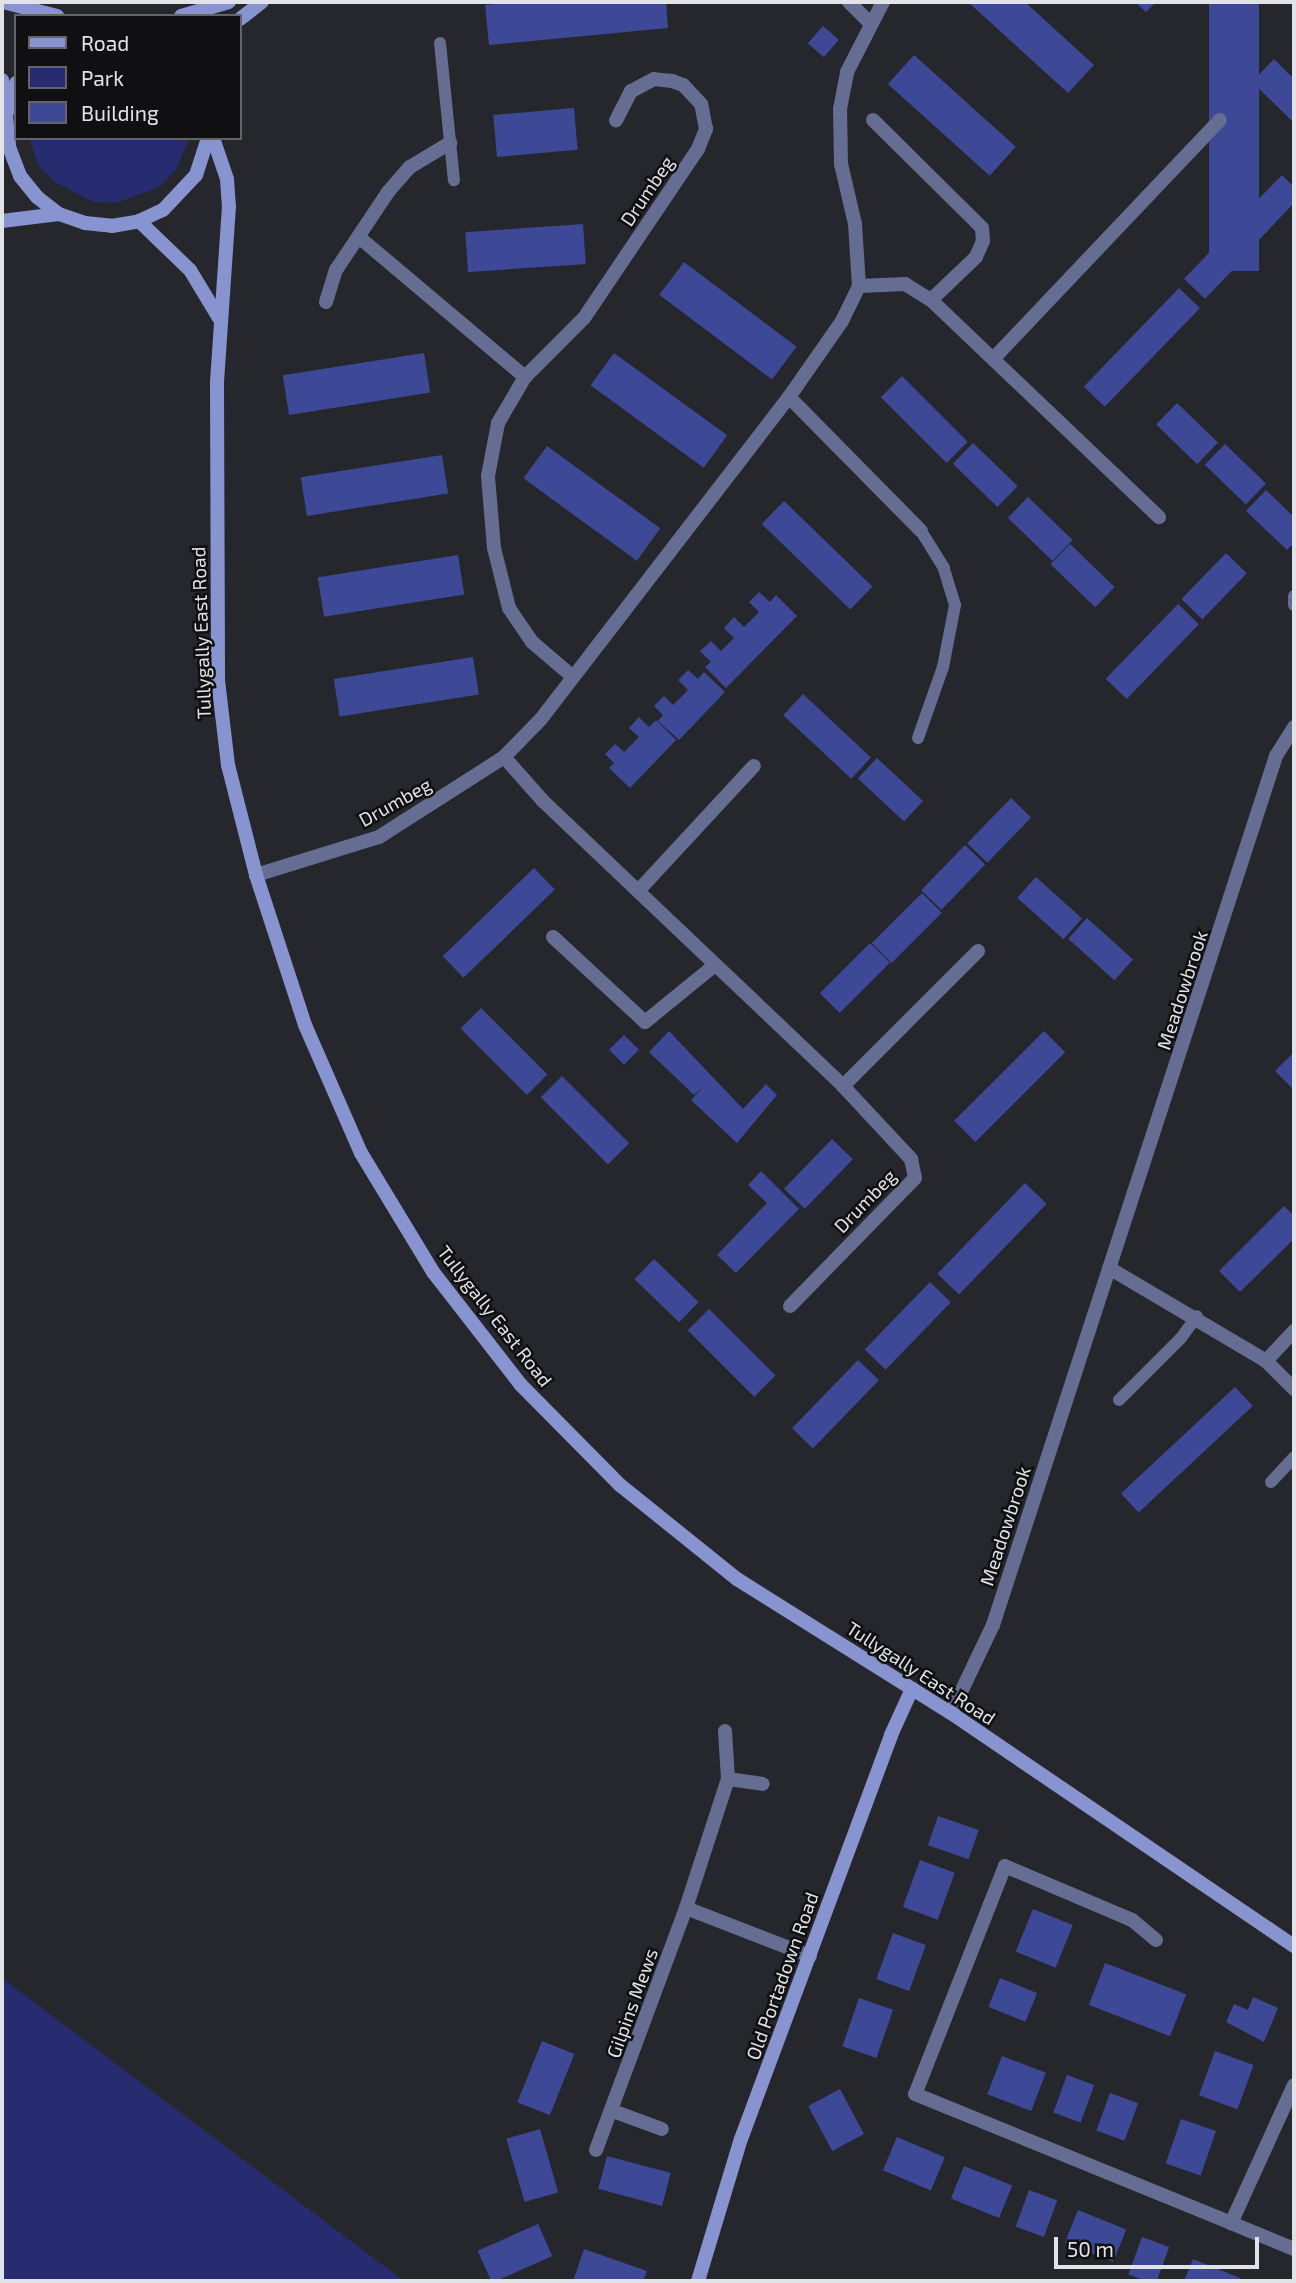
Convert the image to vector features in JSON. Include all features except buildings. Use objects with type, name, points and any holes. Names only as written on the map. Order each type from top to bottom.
[{"type":"main road","points":[[3,2],[49,14]]},
{"type":"main road","points":[[188,14],[229,2]]},
{"type":"main road","points":[[242,17],[262,2]]},
{"type":"main road","points":[[2,80],[9,147],[20,176],[37,197],[59,214],[85,223],[112,226],[139,221],[182,194],[196,176],[210,140]]},
{"type":"main road","points":[[6,116],[14,90]]},
{"type":"main road","name":"Tullygally East Road","points":[[212,140],[227,179],[229,206],[219,318],[218,680],[228,765],[256,875],[305,1025],[361,1153],[433,1272],[522,1385],[620,1485],[737,1579],[951,1713],[1294,1946]]},
{"type":"main road","points":[[2,162],[9,147]]},
{"type":"main road","points":[[2,221],[59,214]]},
{"type":"main road","points":[[139,221],[190,270],[219,318]]},
{"type":"main road","name":"Old Portadown Road","points":[[698,2281],[741,2139],[891,1735],[912,1689]]},
{"type":"street","points":[[849,2],[869,22]]},
{"type":"street","name":"Drumbeg","points":[[256,875],[379,837],[504,757],[573,677],[789,397],[842,321],[859,286],[855,224],[841,164],[840,109],[847,72],[869,22],[883,2]]},
{"type":"street","name":"Drumbeg","points":[[573,677],[532,642],[509,608],[494,548],[488,476],[498,423],[524,377],[584,318],[698,149],[706,129],[701,104],[683,85],[671,80],[654,79],[631,91],[616,120]]},
{"type":"street","points":[[873,120],[982,228],[983,241],[976,257],[931,300]]},
{"type":"street","points":[[994,358],[1220,120]]},
{"type":"street","points":[[326,302],[336,271],[410,167],[450,143]]},
{"type":"street","points":[[360,238],[524,377]]},
{"type":"street","points":[[859,286],[905,284],[931,300],[1159,517]]},
{"type":"street","points":[[789,397],[921,531]]},
{"type":"street","name":"Meadowbrook","points":[[951,1713],[993,1625],[1276,756],[1294,727]]},
{"type":"street","name":"Drumbeg","points":[[504,757],[543,801],[843,1086],[911,1159],[915,1178],[790,1306]]},
{"type":"street","points":[[639,890],[754,766]]},
{"type":"street","points":[[553,937],[645,1022],[715,965]]},
{"type":"street","points":[[843,1086],[978,951]]},
{"type":"street","points":[[1109,1268],[1197,1316],[1265,1361],[1294,1390]]},
{"type":"street","points":[[1265,1361],[1294,1331]]},
{"type":"street","name":"Gilpins Mews","points":[[596,2150],[686,1908],[728,1779],[725,1731]]},
{"type":"street","points":[[728,1779],[763,1784]]},
{"type":"street","points":[[1156,1940],[1132,1920],[1005,1866],[915,2094],[1294,2249]]},
{"type":"street","points":[[686,1908],[810,1956]]},
{"type":"street","points":[[1231,2222],[1294,2085]]},
{"type":"street","points":[[613,2110],[662,2129]]},
{"type":"lane","points":[[440,43],[454,180]]},
{"type":"lane","points":[[918,738],[943,667],[955,605],[944,568],[921,531]]},
{"type":"lane","points":[[1294,596],[1294,605]]},
{"type":"lane","points":[[1119,1400],[1181,1338],[1197,1316]]},
{"type":"lane","points":[[1271,1482],[1294,1457]]},
{"type":"green space","points":[[30,140],[188,140],[177,168],[161,186],[116,203],[93,202],[53,181],[38,164]]},
{"type":"green space","points":[[2,1978],[404,2281],[2,2281]]}]
